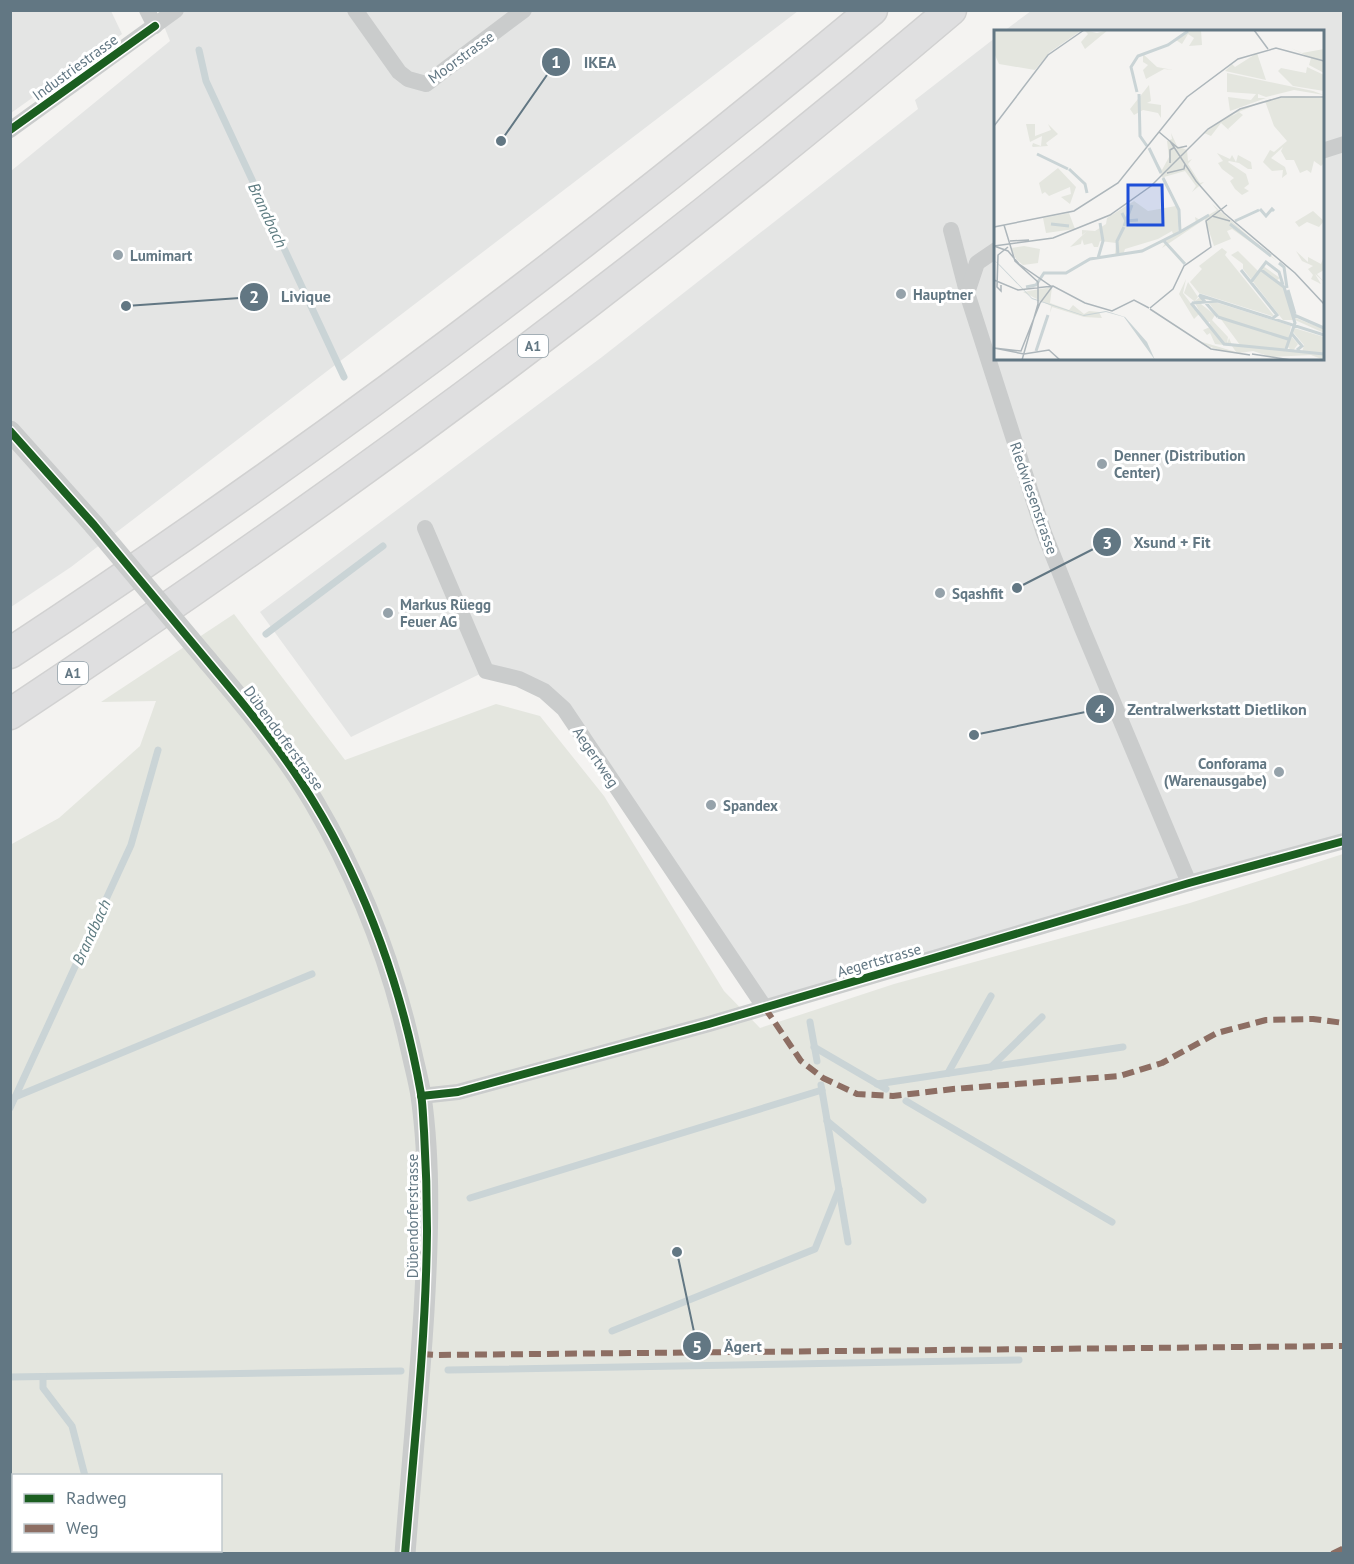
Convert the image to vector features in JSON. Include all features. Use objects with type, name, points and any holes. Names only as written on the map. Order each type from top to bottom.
[{"type":"highway","points":[[10,654],[245,494],[422,365],[542,275],[704,148],[872,10]]},
{"type":"highway","name":"A1","points":[[10,714],[155,618],[274,535],[545,337],[745,181],[951,10]]},
{"type":"street","points":[[147,10],[155,26]]},
{"type":"street","name":"Industriestrasse","points":[[10,130],[176,10]]},
{"type":"street","name":"Moorstrasse","points":[[355,10],[399,72],[408,80],[426,84],[524,10]]},
{"type":"street","points":[[1324,151],[1344,144]]},
{"type":"street","name":"Riedwiesenstrasse","points":[[951,230],[967,293],[1044,532],[1189,883]]},
{"type":"street","points":[[967,293],[977,263],[994,251]]},
{"type":"street","name":"Dübendorferstrasse","points":[[10,431],[94,525],[208,661],[258,722],[292,769],[332,833],[376,931],[392,975],[421,1096],[428,1179],[421,1354],[405,1554]]},
{"type":"street","name":"Aegertweg","points":[[425,528],[486,671],[519,679],[544,691],[564,709],[765,1008]]},
{"type":"street","name":"Aegertstrasse","points":[[421,1096],[458,1092],[709,1024],[1189,883],[1344,841]]},
{"type":"shaded area","points":[[11,10],[111,11],[122,34],[11,113]]},
{"type":"shaded area","points":[[158,11],[798,11],[71,567],[11,607],[11,171],[170,41]]},
{"type":"shaded area","points":[[1031,11],[1343,11],[1343,839],[765,1008],[564,709],[486,671],[351,737],[260,612],[602,357],[918,109],[915,100],[994,39],[994,360],[1324,360],[1324,30],[1005,30]]},
{"type":"shaded area","points":[[234,614],[345,760],[496,704],[540,716],[604,796],[724,991],[760,1028],[894,984],[1190,903],[1343,854],[1343,1553],[11,1553],[10,845],[59,818],[140,746],[156,701],[101,702]]},
{"type":"waterway","name":"Brandbach","points":[[199,50],[206,81],[344,377]]},
{"type":"waterway","name":"Brandbach","points":[[266,634],[383,546]]},
{"type":"waterway","name":"Brandbach","points":[[10,1108],[131,845],[158,750]]},
{"type":"waterway","points":[[15,1097],[312,974]]},
{"type":"waterway","points":[[948,1073],[991,996]]},
{"type":"waterway","points":[[991,1067],[1042,1017]]},
{"type":"waterway","points":[[810,1022],[817,1061]]},
{"type":"waterway","points":[[814,1047],[886,1089]]},
{"type":"waterway","points":[[877,1084],[1123,1047]]},
{"type":"waterway","points":[[821,1085],[848,1242]]},
{"type":"waterway","points":[[470,1198],[822,1090]]},
{"type":"waterway","points":[[906,1101],[1112,1222]]},
{"type":"waterway","points":[[827,1121],[923,1200]]},
{"type":"waterway","points":[[612,1331],[815,1249],[839,1189]]},
{"type":"waterway","points":[[448,1370],[1019,1360]]},
{"type":"waterway","points":[[10,1377],[401,1371]]},
{"type":"waterway","points":[[43,1377],[43,1388],[72,1426],[84,1474]]},
{"type":"marked path","points":[[765,1008],[801,1061],[823,1078],[857,1094],[893,1096],[1120,1076],[1162,1063],[1217,1033],[1266,1020],[1313,1019],[1344,1023]]},
{"type":"marked path","points":[[421,1354],[1344,1346]]},
{"type":"marked path","points":[[1332,1554],[1344,1548]]},
{"type":"cycle path","points":[[10,130],[155,26]]},
{"type":"cycle path","points":[[10,431],[94,525],[235,694],[286,759],[313,801],[350,870],[380,942],[404,1018],[421,1094],[426,1168],[427,1231],[424,1312],[405,1554]]},
{"type":"cycle path","points":[[421,1096],[458,1092],[709,1024],[1189,883],[1344,841]]},
{"type":"place","name":"IKEA","points":[[501,141]]},
{"type":"place","name":"Lumimart","points":[[118,255]]},
{"type":"place","name":"Hauptner","points":[[901,294]]},
{"type":"place","name":"Livique","points":[[126,306]]},
{"type":"place","name":"Denner (Distribution Center)","points":[[1102,464]]},
{"type":"place","name":"Xsund + Fit","points":[[1017,588]]},
{"type":"place","name":"Sqashfit","points":[[940,593]]},
{"type":"place","name":"Markus Rüegg Feuer AG","points":[[388,613]]},
{"type":"place","name":"Zentralwerkstatt Dietlikon","points":[[974,735]]},
{"type":"place","name":"Conforama (Warenausgabe)","points":[[1279,772]]},
{"type":"place","name":"Spandex","points":[[711,805]]},
{"type":"place","name":"Ägert","points":[[677,1252]]}]
